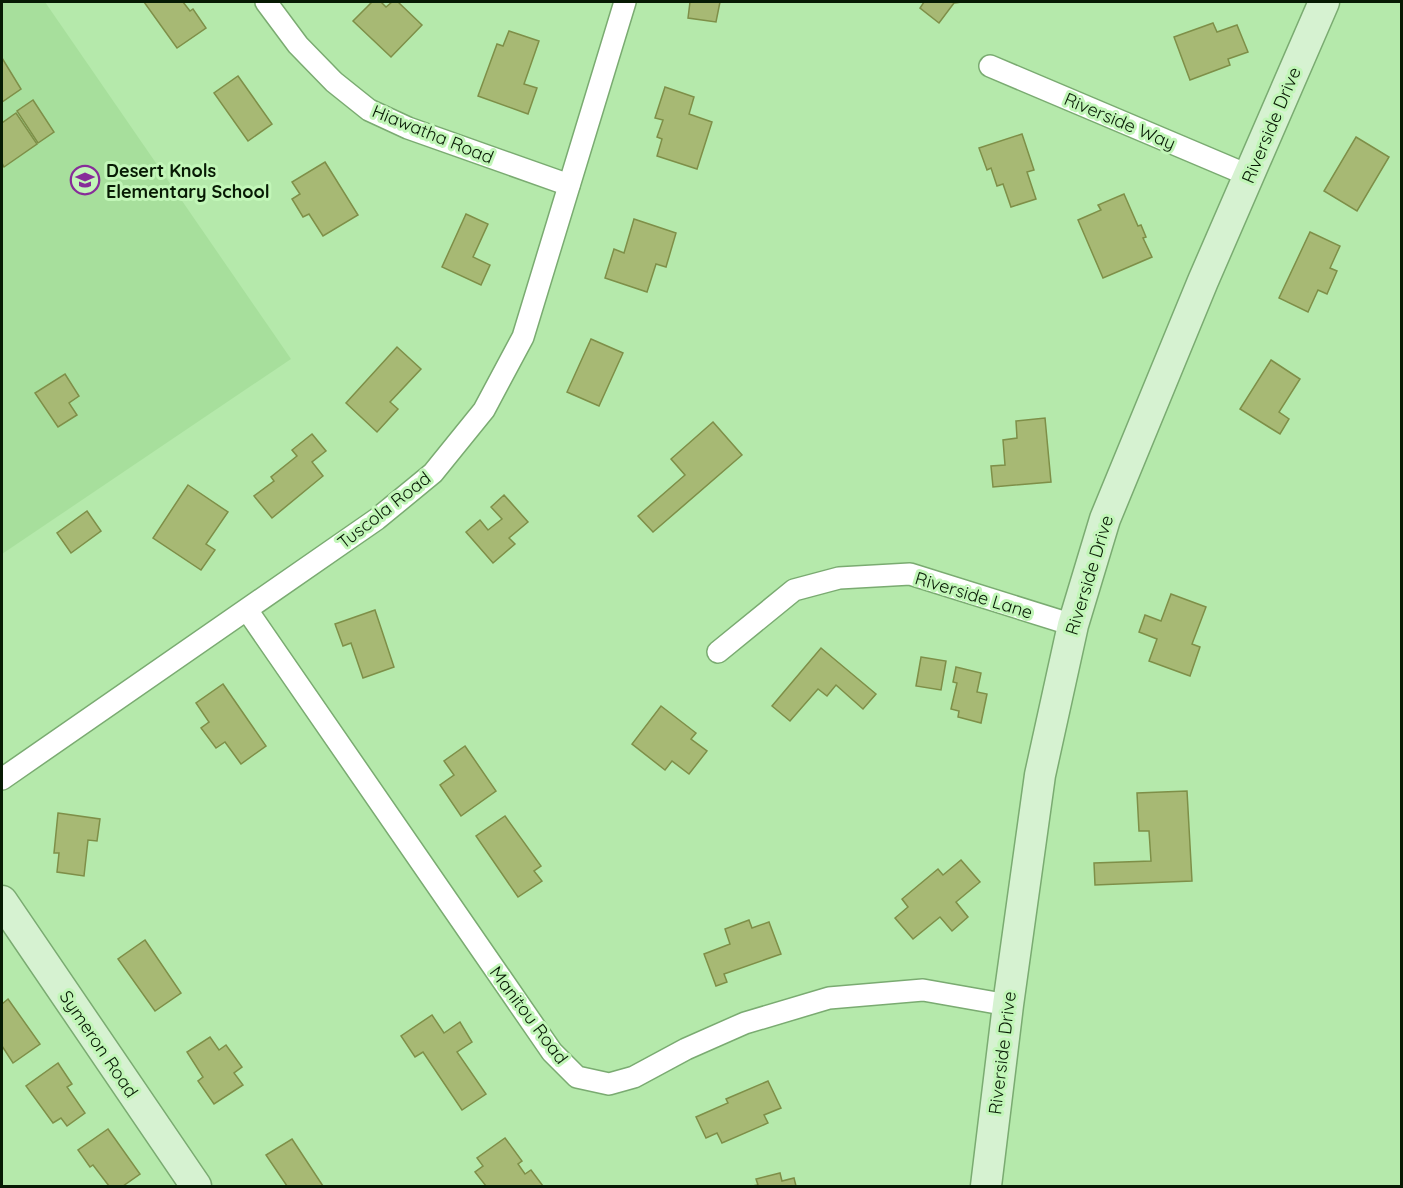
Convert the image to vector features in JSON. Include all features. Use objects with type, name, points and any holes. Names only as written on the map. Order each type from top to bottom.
[{"type":"street","name":"Hiawatha Road","points":[[266,2],[305,52],[334,82],[369,110],[408,128],[569,185]]},
{"type":"street","name":"Tuscola Road","points":[[2,778],[376,519],[433,473],[484,410],[523,337],[625,2]]},
{"type":"street","name":"Riverside Drive","points":[[986,1186],[1040,775],[1073,625],[1105,519],[1198,291],[1324,2]]},
{"type":"street","name":"Riverside Way","points":[[990,66],[1250,176]]},
{"type":"street","name":"Riverside Lane","points":[[718,652],[794,590],[839,578],[910,574],[1073,625]]},
{"type":"street","name":"Manitou Road","points":[[247,610],[552,1052],[577,1077],[609,1084],[634,1077],[686,1049],[744,1023],[829,998],[923,990],[1008,1005]]},
{"type":"street","name":"Symeron Road","points":[[2,901],[196,1186]]},
{"type":"shaded area","name":"Desert Knols Elementary School","points":[[2,2],[45,2],[291,359],[2,554]]},
{"type":"building","points":[[144,2],[183,2],[190,11],[193,9],[206,28],[177,48]]},
{"type":"building","points":[[372,2],[381,2],[386,7],[392,2],[398,2],[422,25],[391,57],[353,21]]},
{"type":"building","points":[[690,2],[720,2],[716,22],[688,18]]},
{"type":"building","points":[[924,2],[962,2],[954,3],[939,23],[920,8]]},
{"type":"building","points":[[1213,23],[1217,32],[1237,25],[1248,52],[1228,59],[1230,65],[1190,80],[1174,37]]},
{"type":"building","points":[[509,31],[539,41],[524,84],[537,88],[528,114],[478,96],[497,44],[503,46]]},
{"type":"building","points":[[2,58],[21,89],[2,102]]},
{"type":"building","points":[[238,76],[272,124],[248,141],[214,93]]},
{"type":"building","points":[[665,87],[694,97],[689,114],[712,122],[697,169],[657,156],[662,139],[657,137],[663,120],[655,118]]},
{"type":"building","points":[[33,100],[54,132],[38,143],[17,111]]},
{"type":"building","points":[[16,113],[37,144],[4,167],[2,163],[2,123]]},
{"type":"building","points":[[1022,134],[1034,170],[1027,172],[1036,199],[1011,207],[1003,184],[997,186],[991,168],[987,170],[979,148]]},
{"type":"building","points":[[1356,137],[1389,157],[1357,211],[1324,191]]},
{"type":"building","points":[[325,162],[358,215],[323,236],[309,214],[303,217],[292,199],[300,194],[292,182]]},
{"type":"building","points":[[1124,194],[1138,226],[1141,225],[1146,237],[1143,238],[1152,257],[1103,278],[1078,220],[1101,210],[1098,205]]},
{"type":"building","points":[[466,214],[488,224],[473,257],[490,265],[481,285],[442,267]]},
{"type":"building","points":[[634,219],[676,233],[666,267],[656,264],[647,292],[605,278],[614,249],[624,253]]},
{"type":"building","points":[[1310,232],[1340,246],[1330,268],[1337,271],[1327,294],[1318,290],[1308,312],[1279,298]]},
{"type":"building","points":[[591,339],[623,353],[599,406],[567,392]]},
{"type":"building","points":[[397,347],[421,369],[390,402],[398,409],[377,432],[346,403]]},
{"type":"building","points":[[1271,360],[1300,379],[1279,412],[1289,419],[1280,434],[1240,409]]},
{"type":"building","points":[[65,374],[79,396],[69,403],[77,415],[58,427],[35,393]]},
{"type":"building","points":[[1045,418],[1051,482],[993,487],[991,466],[1005,465],[1003,440],[1017,438],[1016,421]]},
{"type":"building","points":[[713,422],[742,455],[653,532],[638,516],[685,475],[671,459]]},
{"type":"building","points":[[312,434],[326,451],[312,462],[323,476],[272,518],[254,496],[274,481],[271,477],[297,456],[292,450]]},
{"type":"building","points":[[188,485],[228,512],[206,544],[215,550],[201,570],[153,538]]},
{"type":"building","points":[[504,495],[528,522],[509,538],[515,544],[493,563],[466,532],[480,520],[488,530],[502,519],[491,507]]},
{"type":"building","points":[[87,511],[101,531],[71,553],[57,533]]},
{"type":"building","points":[[1171,594],[1206,607],[1192,644],[1200,647],[1190,676],[1149,661],[1157,639],[1139,632],[1145,615],[1161,621]]},
{"type":"building","points":[[375,610],[394,667],[363,678],[351,643],[343,646],[335,624]]},
{"type":"building","points":[[821,648],[876,694],[863,709],[836,685],[827,696],[818,689],[790,721],[772,706]]},
{"type":"building","points":[[921,657],[946,661],[941,690],[916,686]]},
{"type":"building","points":[[956,667],[981,673],[977,692],[987,694],[981,723],[958,717],[959,711],[951,709],[957,683],[953,682]]},
{"type":"building","points":[[223,684],[266,746],[241,764],[225,742],[216,748],[201,728],[209,722],[196,703]]},
{"type":"building","points":[[661,706],[696,733],[691,739],[707,751],[689,774],[672,761],[665,770],[632,744]]},
{"type":"building","points":[[465,746],[496,791],[461,816],[440,785],[454,775],[444,761]]},
{"type":"building","points":[[1187,791],[1192,881],[1095,885],[1094,863],[1151,861],[1149,831],[1139,831],[1137,793]]},
{"type":"building","points":[[58,813],[100,819],[97,841],[88,840],[84,876],[57,872],[59,853],[54,853]]},
{"type":"building","points":[[505,816],[541,866],[534,871],[542,881],[518,897],[476,836]]},
{"type":"building","points":[[961,860],[980,882],[956,902],[968,917],[952,931],[940,917],[913,939],[895,918],[908,907],[902,899],[938,869],[943,875]]},
{"type":"building","points":[[749,920],[752,928],[769,922],[781,954],[724,974],[727,982],[716,986],[704,954],[730,944],[725,929]]},
{"type":"building","points":[[145,940],[181,993],[155,1011],[118,959]]},
{"type":"building","points":[[8,999],[40,1044],[13,1063],[2,1046],[2,1004]]},
{"type":"building","points":[[432,1015],[444,1033],[460,1022],[472,1042],[457,1052],[486,1094],[462,1110],[423,1052],[415,1057],[401,1036]]},
{"type":"building","points":[[210,1037],[219,1050],[226,1045],[242,1067],[234,1073],[243,1085],[214,1104],[198,1081],[203,1077],[187,1052]]},
{"type":"building","points":[[58,1063],[72,1084],[67,1087],[85,1113],[67,1126],[61,1118],[53,1123],[26,1086]]},
{"type":"building","points":[[768,1081],[781,1108],[764,1115],[768,1123],[722,1143],[717,1133],[706,1138],[696,1117],[728,1103],[726,1099]]},
{"type":"building","points":[[108,1129],[140,1174],[123,1186],[109,1186],[93,1165],[90,1167],[78,1150]]},
{"type":"building","points":[[505,1138],[522,1161],[518,1164],[525,1174],[531,1170],[543,1186],[486,1186],[475,1172],[483,1166],[477,1158]]},
{"type":"building","points":[[292,1139],[323,1186],[287,1186],[266,1155]]},
{"type":"building","points":[[780,1173],[782,1181],[794,1178],[796,1186],[752,1186],[758,1185],[756,1179]]},
{"type":"place","name":"Desert Knols Elementary School","points":[[85,180]]}]
